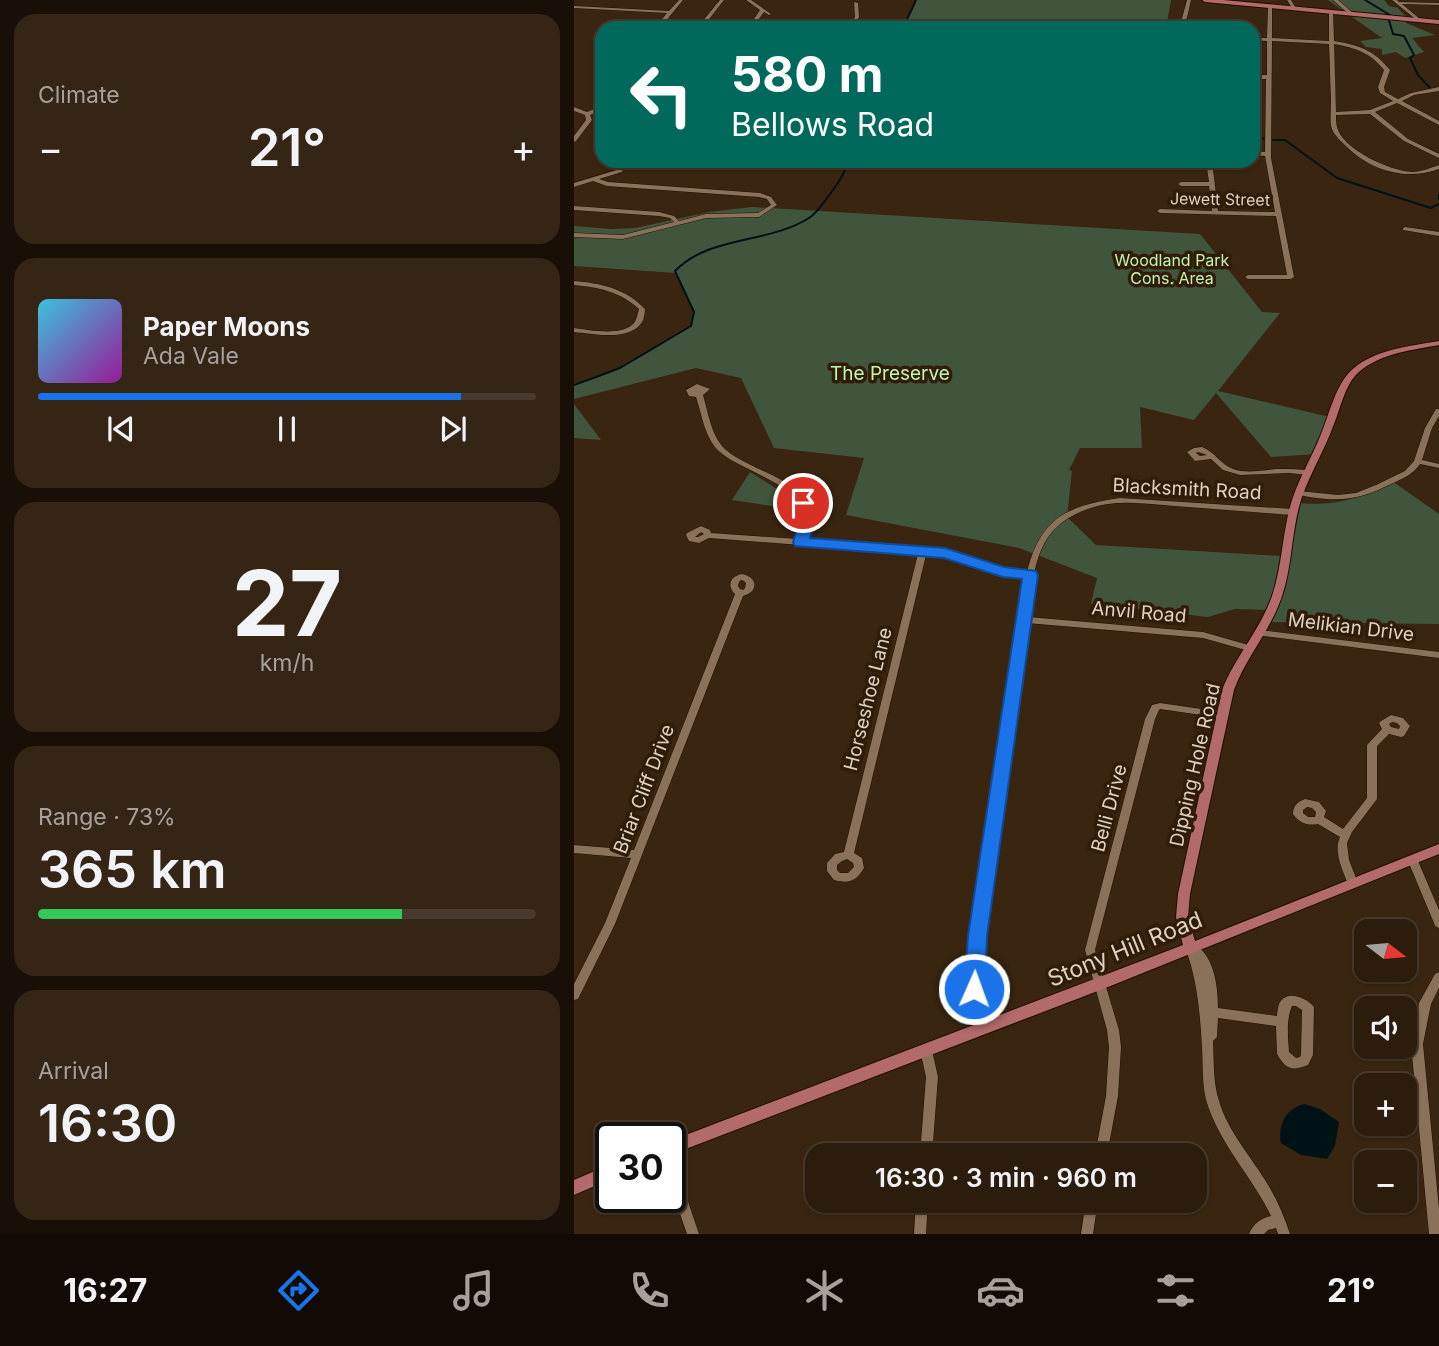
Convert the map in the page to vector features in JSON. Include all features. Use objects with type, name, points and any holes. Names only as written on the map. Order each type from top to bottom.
[{"type":"main road","points":[[1205,0],[1439,22]]},
{"type":"main road","name":"Dipping Hole Road","points":[[1190,947],[1182,917],[1184,894],[1222,715],[1235,672],[1259,633],[1282,582],[1293,512],[1299,493],[1352,373],[1381,356],[1439,343]]},
{"type":"main road","name":"Stony Hill Road","points":[[686,1142],[1098,985],[1439,849]]},
{"type":"main road","points":[[574,1188],[595,1178]]},
{"type":"street","points":[[587,8],[594,0]]},
{"type":"street","points":[[663,21],[681,0]]},
{"type":"street","points":[[705,21],[722,0]]},
{"type":"street","points":[[748,0],[769,14]]},
{"type":"street","points":[[1184,21],[1189,0]]},
{"type":"street","points":[[1289,0],[1295,9]]},
{"type":"street","points":[[1335,0],[1352,14]]},
{"type":"street","points":[[855,1],[857,17],[855,21]]},
{"type":"street","points":[[1397,2],[1439,4]]},
{"type":"street","points":[[1397,2],[1418,20]]},
{"type":"street","points":[[1248,277],[1291,277],[1268,154],[1270,6]]},
{"type":"street","points":[[574,7],[671,12]]},
{"type":"street","points":[[755,21],[764,10]]},
{"type":"street","points":[[1331,12],[1334,129],[1341,139],[1369,160],[1408,173],[1425,173],[1439,167]]},
{"type":"street","points":[[1260,39],[1359,47],[1379,58],[1387,70],[1381,89],[1397,102],[1439,123]]},
{"type":"street","points":[[1260,76],[1269,77]]},
{"type":"street","points":[[1334,114],[1371,112],[1413,94],[1439,89]]},
{"type":"street","points":[[574,109],[587,114],[595,111]]},
{"type":"street","points":[[1371,112],[1406,140],[1439,156]]},
{"type":"street","points":[[574,140],[588,124],[587,114]]},
{"type":"street","points":[[1260,153],[1268,154]]},
{"type":"street","points":[[1210,168],[1215,213]]},
{"type":"street","points":[[574,185],[620,170]]},
{"type":"street","points":[[574,234],[623,237],[706,216],[759,215],[774,205],[769,198],[760,195],[607,184],[592,179]]},
{"type":"street","points":[[1181,184],[1212,184]]},
{"type":"street","points":[[574,208],[659,214],[672,217],[678,223]]},
{"type":"street","name":"Jewett Street","points":[[1160,211],[1278,214]]},
{"type":"street","points":[[1405,229],[1439,234]]},
{"type":"street","points":[[574,283],[602,287],[636,303],[642,309],[639,322],[623,332],[574,330]]},
{"type":"street","points":[[699,395],[721,449],[786,486],[801,500],[807,517],[801,542]]},
{"type":"street","points":[[1299,493],[1342,498],[1362,496],[1406,474],[1418,461],[1431,423],[1439,411]]},
{"type":"street","points":[[1212,457],[1224,468],[1238,473],[1288,470],[1308,473]]},
{"type":"street","points":[[1418,461],[1439,466]]},
{"type":"street","name":"Blacksmith Road","points":[[990,1026],[974,989],[974,975],[1030,575],[1035,554],[1049,528],[1069,514],[1093,504],[1137,500],[1293,512]]},
{"type":"street","points":[[708,535],[949,554],[1003,572],[1030,575]]},
{"type":"street","name":"Horseshoe Lane","points":[[848,855],[923,551]]},
{"type":"street","name":"Briar Cliff Drive","points":[[574,995],[601,944],[740,592]]},
{"type":"street","name":"Anvil Road","points":[[1025,620],[1203,635],[1249,648]]},
{"type":"street","name":"Melikian Drive","points":[[1259,633],[1439,655]]},
{"type":"street","name":"Belli Drive","points":[[1098,985],[1090,950],[1152,711],[1160,706],[1169,706],[1222,715]]},
{"type":"street","points":[[1353,883],[1343,855],[1345,835],[1372,799],[1371,751],[1376,739],[1387,730]]},
{"type":"street","points":[[1319,819],[1345,835]]},
{"type":"street","points":[[574,849],[637,854]]},
{"type":"street","points":[[1413,860],[1439,923]]},
{"type":"street","points":[[1190,947],[1200,955],[1205,964],[1212,1012],[1208,1052]]},
{"type":"street","points":[[1190,947],[1198,969],[1210,1091],[1221,1124],[1274,1203],[1282,1228]]},
{"type":"street","points":[[1435,1234],[1417,1044],[1423,1010],[1439,977]]},
{"type":"street","points":[[1098,985],[1113,1030],[1115,1047],[1111,1105],[1103,1143]]},
{"type":"street","points":[[1298,1000],[1308,1007],[1307,1055],[1304,1061],[1294,1064],[1283,1054],[1282,1022],[1284,1006],[1289,1001],[1298,1000]]},
{"type":"street","points":[[1212,1012],[1282,1022]]},
{"type":"street","points":[[926,1050],[932,1077],[927,1143]]},
{"type":"street","points":[[686,1213],[693,1234]]},
{"type":"street","points":[[920,1234],[921,1213]]},
{"type":"street","points":[[1087,1234],[1090,1213]]},
{"type":"street","points":[[1255,1234],[1265,1224],[1282,1228]]},
{"type":"green space","points":[[917,0],[1171,0],[1167,21],[906,21]]},
{"type":"green space","points":[[1328,0],[1384,0],[1389,6],[1398,8],[1407,18],[1406,23],[1435,35],[1412,38],[1424,52],[1405,58],[1396,52],[1382,55],[1382,49],[1366,47],[1360,41],[1382,38]]},
{"type":"green space","points":[[752,207],[1200,234],[1262,312],[1280,313],[1218,391],[1334,418],[1316,454],[1271,457],[1216,393],[1194,420],[1140,407],[1142,448],[1080,448],[1069,470],[1072,471],[1067,517],[1096,545],[1282,556],[1295,503],[1323,504],[1345,500],[1392,481],[1439,514],[1439,624],[1269,622],[1271,610],[1235,609],[1208,617],[1091,604],[1097,578],[1019,548],[846,515],[864,458],[774,448],[741,378],[696,368],[574,399],[574,385],[620,368],[691,326],[694,312],[676,273],[574,266],[574,226],[635,228],[709,212]]},
{"type":"green space","points":[[574,404],[601,440],[574,438]]},
{"type":"green space","points":[[750,472],[785,494],[800,510],[732,500]]},
{"type":"shaded area","points":[[1304,1104],[1320,1109],[1339,1122],[1335,1146],[1327,1159],[1301,1155],[1281,1143],[1280,1130],[1284,1119],[1292,1109]]},
{"type":"waterway","points":[[906,21],[916,0]]},
{"type":"waterway","points":[[1365,0],[1390,15]]},
{"type":"waterway","points":[[1389,20],[1393,34],[1404,36],[1414,55],[1410,58],[1418,75],[1430,88]]},
{"type":"waterway","points":[[1260,138],[1265,139]]},
{"type":"waterway","points":[[1273,140],[1285,140],[1337,178],[1431,208],[1439,204]]},
{"type":"waterway","points":[[574,385],[620,368],[691,326],[694,312],[675,271],[689,259],[705,251],[776,232],[809,218],[821,207],[846,168]]},
{"type":"route","points":[[803,503],[807,521],[801,542],[945,553],[1003,572],[1030,575],[978,936],[974,989]]},
{"type":"park label","name":"Woodland Park Cons. Area","points":[[1172,269]]},
{"type":"park label","name":"The Preserve","points":[[890,373]]}]
